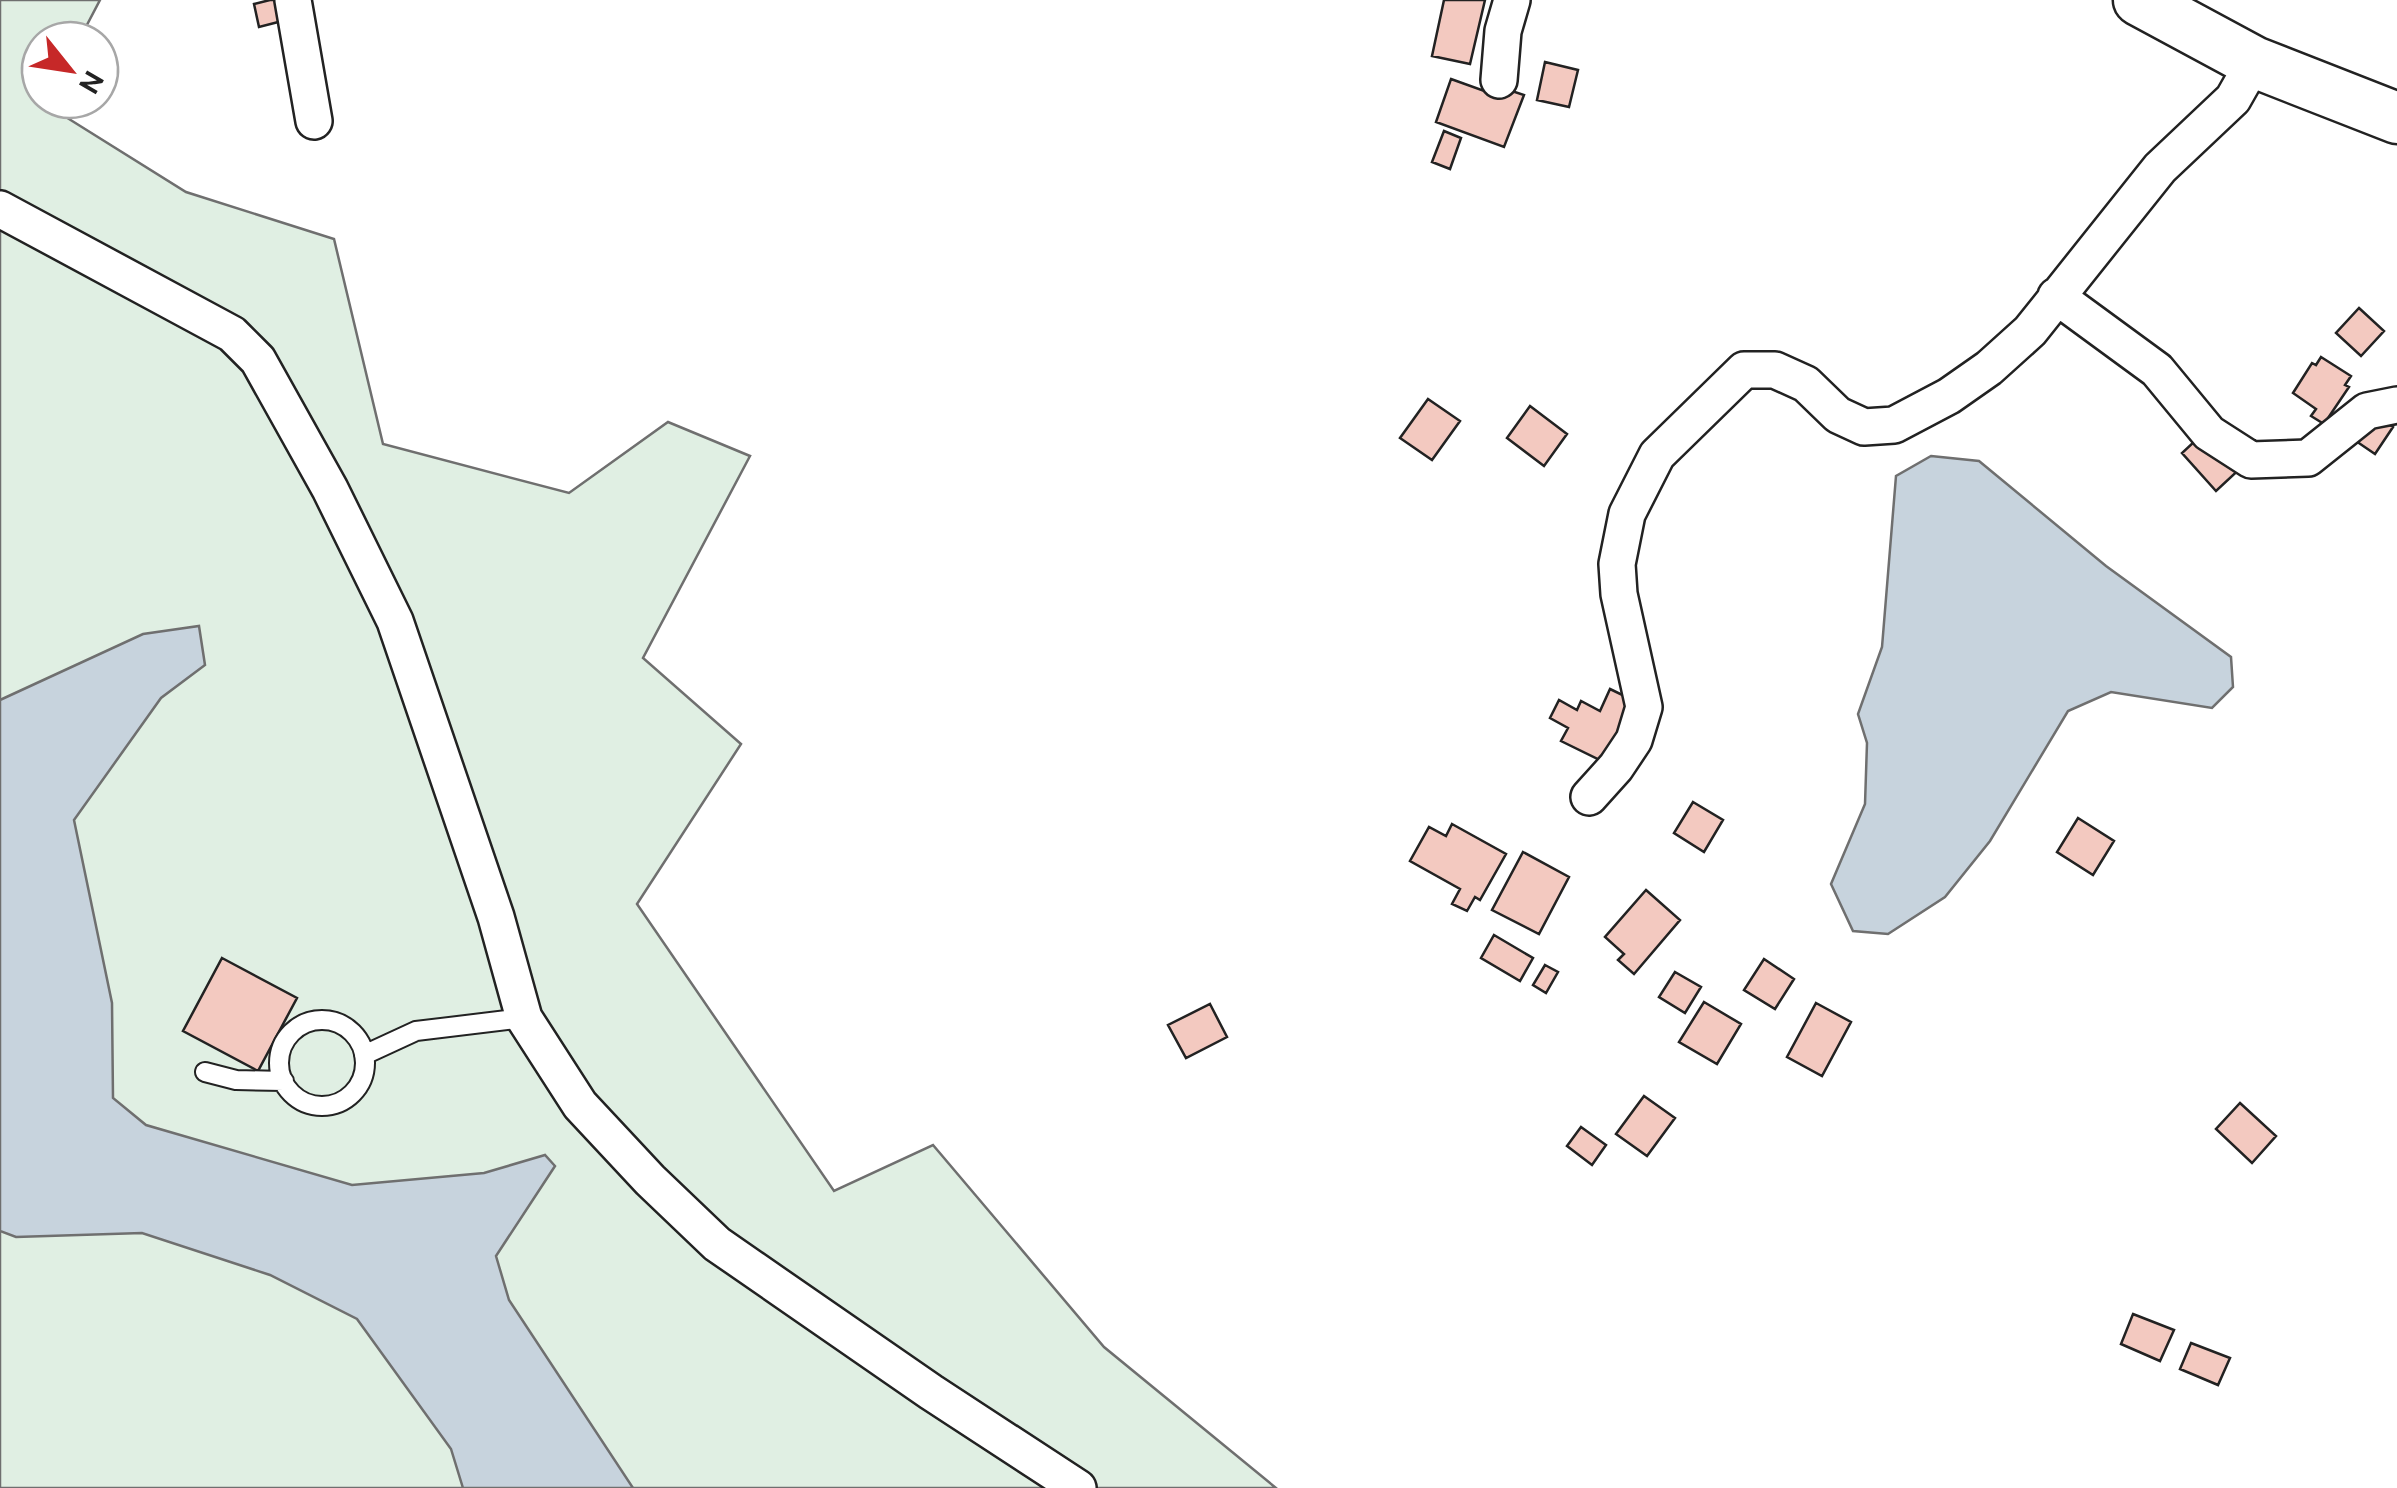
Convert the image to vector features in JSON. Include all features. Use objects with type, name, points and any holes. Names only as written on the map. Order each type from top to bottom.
[{"type":"street","points":[[293,0],[314,121]]},
{"type":"street","points":[[1499,80],[1502,31],[1512,0]]},
{"type":"street","points":[[2139,0],[2254,62],[2397,118]]},
{"type":"street","points":[[1589,797],[1634,740],[1644,707],[1619,594],[1618,564],[1627,514],[1657,456],[1744,370],[1776,370],[1806,384],[1838,415],[1864,427],[1894,425],[1949,396],[1990,368],[2030,331],[2160,168],[2233,99],[2254,62]]},
{"type":"street","points":[[0,208],[141,288],[232,334],[258,360],[338,503],[396,622],[496,917],[524,1018],[580,1104],[650,1180],[717,1244],[1078,1488]]},
{"type":"street","points":[[2056,296],[2156,370],[2209,433],[2251,460],[2308,458],[2366,411],[2397,405]]},
{"type":"lane","points":[[364,1055],[416,1031],[524,1018]]},
{"type":"lane","points":[[325,1019],[348,1027],[363,1046],[364,1055],[366,1072],[354,1094],[332,1106],[308,1105],[287,1090],[278,1067],[283,1043],[300,1024],[325,1019]]},
{"type":"lane","points":[[205,1072],[236,1080],[284,1081]]},
{"type":"green space","points":[[0,0],[100,0],[90,20],[20,20],[20,120],[71,120],[186,192],[334,239],[383,444],[569,493],[668,422],[750,456],[643,658],[741,744],[637,904],[834,1191],[933,1145],[1104,1347],[1276,1488],[0,1488]]},
{"type":"shaded area","points":[[1931,456],[1979,461],[2106,566],[2231,657],[2233,687],[2212,708],[2111,692],[2068,711],[1990,841],[1945,897],[1888,934],[1853,931],[1831,884],[1865,804],[1867,743],[1858,714],[1882,647],[1896,476]]},
{"type":"shaded area","points":[[199,626],[205,665],[161,698],[74,820],[112,1003],[113,1098],[146,1125],[352,1185],[484,1173],[545,1155],[555,1166],[496,1256],[509,1300],[633,1488],[463,1488],[451,1449],[357,1319],[270,1275],[142,1233],[16,1237],[0,1231],[0,700],[143,634]]},
{"type":"building","points":[[281,0],[286,20],[259,27],[254,4]]},
{"type":"building","points":[[1444,0],[1485,0],[1470,64],[1432,56]]},
{"type":"building","points":[[1545,62],[1578,70],[1569,107],[1537,100]]},
{"type":"building","points":[[1451,79],[1487,92],[1491,84],[1524,95],[1504,147],[1436,122]]},
{"type":"building","points":[[1444,131],[1461,138],[1450,169],[1432,162]]},
{"type":"building","points":[[2359,308],[2384,331],[2361,356],[2336,333]]},
{"type":"building","points":[[2321,357],[2351,376],[2345,385],[2349,387],[2324,424],[2311,416],[2316,409],[2293,393],[2312,363],[2316,365]]},
{"type":"building","points":[[1428,399],[1460,421],[1432,460],[1400,438]]},
{"type":"building","points":[[1530,406],[1567,434],[1544,466],[1507,438]]},
{"type":"building","points":[[2368,411],[2393,427],[2375,454],[2350,437]]},
{"type":"building","points":[[2210,427],[2244,465],[2216,491],[2182,453]]},
{"type":"building","points":[[1610,689],[1635,701],[1604,762],[1561,741],[1568,728],[1550,718],[1559,700],[1577,710],[1581,701],[1600,711]]},
{"type":"building","points":[[1693,802],[1723,820],[1704,852],[1674,833]]},
{"type":"building","points":[[2078,818],[2114,841],[2093,875],[2057,852]]},
{"type":"building","points":[[1452,824],[1506,854],[1480,900],[1475,897],[1467,911],[1452,904],[1460,889],[1410,861],[1429,827],[1446,836]]},
{"type":"building","points":[[1523,852],[1569,877],[1539,934],[1492,910]]},
{"type":"building","points":[[1646,890],[1680,920],[1634,974],[1618,960],[1624,954],[1605,937]]},
{"type":"building","points":[[1494,935],[1533,958],[1520,981],[1481,958]]},
{"type":"building","points":[[222,958],[297,998],[258,1071],[183,1031]]},
{"type":"building","points":[[1764,959],[1794,979],[1775,1009],[1744,990]]},
{"type":"building","points":[[1545,965],[1558,972],[1546,993],[1533,985]]},
{"type":"building","points":[[1675,972],[1701,987],[1685,1013],[1659,997]]},
{"type":"building","points":[[1704,1002],[1741,1024],[1717,1064],[1679,1042]]},
{"type":"building","points":[[1816,1003],[1851,1022],[1822,1076],[1787,1057]]},
{"type":"building","points":[[1210,1004],[1227,1037],[1186,1058],[1168,1025]]},
{"type":"building","points":[[1644,1096],[1675,1118],[1647,1156],[1616,1134]]},
{"type":"building","points":[[2240,1103],[2276,1136],[2252,1163],[2216,1129]]},
{"type":"building","points":[[1581,1127],[1606,1145],[1592,1165],[1567,1146]]},
{"type":"building","points":[[2133,1314],[2174,1330],[2160,1361],[2121,1344]]},
{"type":"building","points":[[2191,1343],[2230,1358],[2218,1385],[2180,1369]]}]
